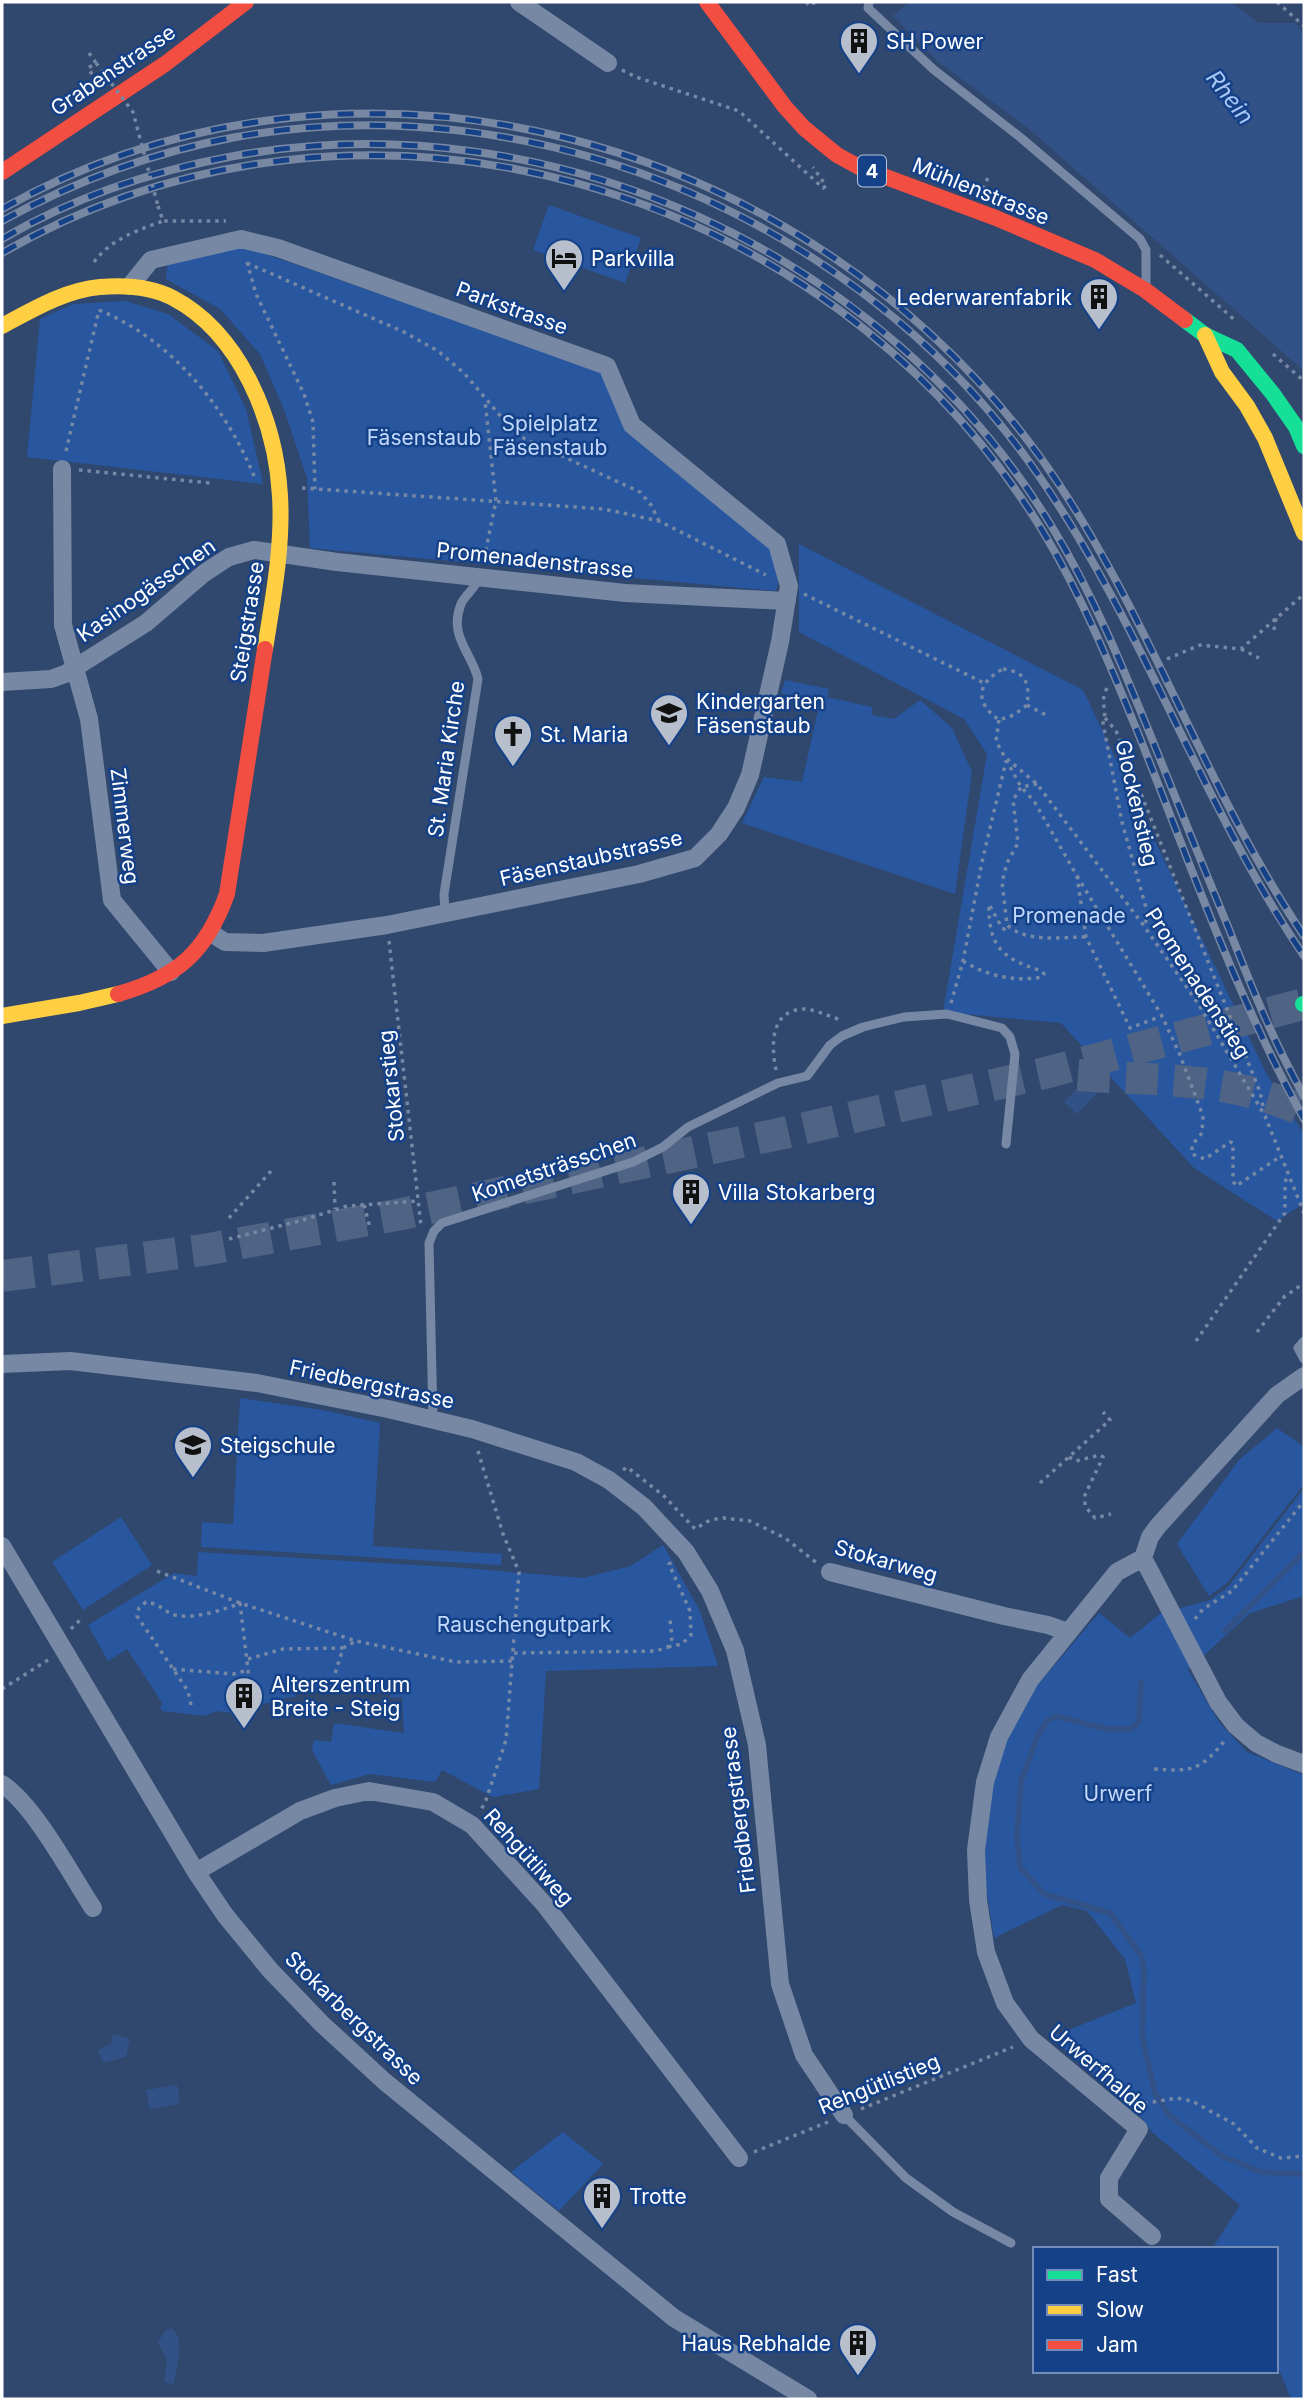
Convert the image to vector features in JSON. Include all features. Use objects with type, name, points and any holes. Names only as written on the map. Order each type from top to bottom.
[{"type":"main road","name":"Grabenstrasse","points":[[2,172],[156,71],[246,2]]},
{"type":"main road","name":"Mühlenstrasse","points":[[714,5],[785,107],[804,128],[837,155],[859,167],[996,218],[1096,260],[1146,290],[1205,335],[1227,344],[1243,357],[1296,427],[1304,446]]},
{"type":"main road","name":"Steigstrasse","points":[[2,326],[68,294],[98,287],[130,286],[165,295],[193,310],[216,329],[236,355],[270,439],[277,470],[279,553],[227,894],[211,933],[198,950],[171,972],[126,992],[2,1016]]},
{"type":"main road","name":"Mühlenstrasse","points":[[1205,335],[1222,372],[1247,406],[1265,438],[1304,533]]},
{"type":"street","points":[[519,2],[608,63]]},
{"type":"street","name":"Parkstrasse","points":[[130,286],[151,260],[240,239],[278,248],[607,366],[632,425],[778,544],[788,594]]},
{"type":"street","name":"Zimmerweg","points":[[62,469],[63,625],[89,719],[112,900],[171,972]]},
{"type":"street","name":"Kasinogässchen","points":[[2,682],[51,679],[65,674],[146,622],[203,574],[229,557],[254,550],[279,553]]},
{"type":"street","name":"Promenadenstrasse","points":[[279,553],[337,562],[625,593],[788,594]]},
{"type":"street","name":"Fäsenstaubstrasse","points":[[211,933],[225,942],[263,943],[387,925],[639,874],[695,858],[719,834],[731,817],[750,775],[788,594]]},
{"type":"street","name":"Friedbergstrasse","points":[[2,1364],[70,1361],[245,1382],[433,1419],[576,1462],[609,1480],[644,1507],[686,1552],[710,1591],[735,1650],[757,1745],[780,1984],[804,2055],[844,2115]]},
{"type":"street","points":[[1304,1376],[1277,1395],[1158,1526],[1150,1537],[1143,1558],[1217,1702],[1236,1726],[1256,1743],[1304,1764]]},
{"type":"street","name":"Stokarbergstrasse","points":[[2,1546],[196,1872],[225,1915],[270,1970],[321,2023],[419,2111],[674,2318],[788,2394],[808,2399]]},
{"type":"street","name":"Urwerfhalde","points":[[1143,1558],[1117,1572],[1030,1680],[999,1737],[985,1782],[976,1850],[978,1900],[986,1952],[1006,2003],[1031,2039],[1139,2129],[1110,2178],[1109,2199],[1152,2236]]},
{"type":"street","name":"Stokarweg","points":[[830,1572],[1068,1632]]},
{"type":"street","points":[[2,1784],[32,1813],[93,1908]]},
{"type":"street","name":"Rehgütliweg","points":[[196,1872],[300,1811],[335,1798],[369,1791],[433,1802],[472,1825],[545,1905],[739,2158]]},
{"type":"lane","points":[[869,2],[868,8],[933,69],[1021,138],[1140,239],[1146,250],[1146,290]]},
{"type":"lane","name":"St. Maria Kirche","points":[[445,914],[444,894],[478,679],[475,668],[461,645],[458,621],[460,607],[476,587],[479,577]]},
{"type":"lane","points":[[863,1027],[904,1017],[947,1014],[1002,1028],[1010,1037],[1015,1054],[1006,1144]]},
{"type":"lane","name":"Kometsträsschen","points":[[429,1243],[433,1231],[442,1223],[633,1161],[663,1147],[688,1127],[778,1083],[807,1076],[830,1045],[842,1036],[863,1027]]},
{"type":"lane","points":[[429,1243],[433,1419]]},
{"type":"lane","points":[[1304,1341],[1298,1348],[1304,1359]]},
{"type":"lane","name":"Friedbergstrasse","points":[[844,2115],[906,2178],[953,2212],[1011,2243]]},
{"type":"path","points":[[806,2],[810,6],[815,2]]},
{"type":"path","points":[[1278,2],[1304,26]]},
{"type":"path","points":[[89,53],[133,112],[163,221]]},
{"type":"path","points":[[96,63],[88,68],[97,82]]},
{"type":"path","points":[[608,63],[636,77],[739,111],[823,188],[826,186],[814,171],[812,163]]},
{"type":"path","points":[[982,191],[989,175]]},
{"type":"path","points":[[94,262],[119,239],[163,221],[237,222],[240,239]]},
{"type":"path","points":[[1140,239],[1244,328]]},
{"type":"path","points":[[315,489],[313,422],[304,394],[256,294],[247,262],[404,332],[426,345],[464,373],[508,425],[525,439],[640,492],[659,521]]},
{"type":"path","points":[[210,483],[62,469],[99,310],[124,320],[148,335],[186,370],[234,434],[254,477]]},
{"type":"path","points":[[1264,346],[1304,381]]},
{"type":"path","points":[[479,577],[496,501],[485,398]]},
{"type":"path","points":[[306,488],[604,509],[659,521],[788,594],[984,683]]},
{"type":"path","points":[[1241,649],[1303,594]]},
{"type":"path","points":[[1275,630],[1277,616]]},
{"type":"path","points":[[1167,659],[1200,645],[1241,649],[1259,657]]},
{"type":"path","points":[[1003,669],[1016,671],[1025,680],[1027,705],[1014,715],[999,720],[988,712],[981,698],[984,683],[1003,669]]},
{"type":"path","name":"Glockenstieg","points":[[1108,688],[1102,703],[1104,723],[1122,822],[1147,915],[1144,926]]},
{"type":"path","points":[[1027,705],[1046,715]]},
{"type":"path","points":[[1105,718],[1116,731],[1260,1092],[1265,1116]]},
{"type":"path","points":[[999,720],[996,741],[1021,787],[1034,801],[1162,1016],[1180,1055],[1203,1116],[1202,1133],[1192,1145],[1192,1154],[1205,1158],[1230,1142],[1233,1143],[1233,1181],[1236,1186],[1281,1156]]},
{"type":"path","points":[[947,1014],[962,961],[1007,759]]},
{"type":"path","name":"Promenadenstieg","points":[[1007,759],[1037,784],[1144,926],[1199,1005],[1265,1116],[1304,1213]]},
{"type":"path","points":[[1037,784],[1021,787],[1013,800],[1018,843],[1007,863],[1002,882],[1007,926],[1016,933],[1039,937],[1086,937]]},
{"type":"path","points":[[1077,876],[1086,937],[1130,1028],[1162,1016]]},
{"type":"path","points":[[962,961],[977,970],[1020,981],[1042,977],[1042,971],[1018,964],[998,949],[992,938],[989,904],[1002,928],[1006,930],[1007,926]]},
{"type":"path","name":"Stokarstieg","points":[[387,925],[421,1225],[429,1243]]},
{"type":"path","points":[[778,1083],[772,1048],[781,1017],[789,1012],[806,1009],[863,1027]]},
{"type":"path","points":[[229,1218],[272,1170]]},
{"type":"path","points":[[1196,1341],[1285,1213],[1287,1172]]},
{"type":"path","points":[[334,1182],[335,1209]]},
{"type":"path","points":[[229,1239],[346,1206],[418,1200]]},
{"type":"path","points":[[365,1205],[370,1228]]},
{"type":"path","points":[[1257,1332],[1284,1297],[1304,1283]]},
{"type":"path","points":[[1040,1483],[1110,1420],[1103,1412]]},
{"type":"path","points":[[472,1429],[503,1534],[519,1572],[506,1740],[486,1800],[472,1825]]},
{"type":"path","points":[[1069,1457],[1076,1461],[1100,1455],[1103,1457],[1085,1495],[1085,1506],[1095,1518],[1111,1514]]},
{"type":"path","points":[[1182,1634],[1203,1609],[1232,1591],[1304,1501]]},
{"type":"path","name":"Stokarweg","points":[[702,1525],[710,1520],[723,1518],[750,1521],[785,1538],[830,1572]]},
{"type":"path","points":[[514,1653],[656,1651],[682,1644],[691,1635],[690,1611],[669,1564],[686,1552]]},
{"type":"path","points":[[157,1571],[240,1603],[356,1641],[456,1662],[513,1661]]},
{"type":"path","points":[[191,1705],[188,1691],[137,1616],[139,1608],[146,1602],[158,1604],[171,1614],[184,1617],[225,1609],[240,1603]]},
{"type":"path","points":[[240,1603],[250,1711]]},
{"type":"path","points":[[668,1647],[672,1638],[670,1620]]},
{"type":"path","points":[[247,1659],[283,1649],[343,1648],[356,1641]]},
{"type":"path","points":[[331,1688],[343,1648]]},
{"type":"path","points":[[2,1689],[65,1649]]},
{"type":"path","points":[[173,1669],[233,1674],[248,1670]]},
{"type":"path","points":[[1154,1769],[1180,1771],[1198,1767],[1236,1726]]},
{"type":"path","name":"Rehgütlistieg","points":[[739,2158],[1031,2039]]},
{"type":"path","name":"Urwerfhalde","points":[[1147,2104],[1177,2098],[1192,2101],[1234,2124],[1257,2148],[1281,2158],[1304,2156]]},
{"type":"green space","points":[[549,205],[641,238],[625,283],[533,250]]},
{"type":"green space","name":"Fäsenstaub","points":[[245,247],[601,371],[627,432],[775,548],[781,569],[776,591],[310,548],[307,478],[285,412],[260,354],[220,309],[166,279],[168,260]]},
{"type":"green space","points":[[125,301],[168,314],[218,351],[246,409],[263,484],[27,457],[40,319],[73,304]]},
{"type":"green space","name":"Promenade","points":[[799,544],[1083,690],[1266,1073],[1304,1134],[1304,1203],[1277,1221],[1194,1168],[1061,1023],[943,1012],[987,754],[964,719],[799,632]]},
{"type":"green space","points":[[785,680],[829,689],[827,697],[872,707],[872,715],[894,719],[920,700],[952,728],[972,772],[955,894],[742,823],[764,777],[802,782],[819,706],[781,693]]},
{"type":"green space","points":[[240,1398],[322,1410],[380,1423],[373,1546],[502,1554],[501,1565],[201,1547],[202,1522],[233,1524]]},
{"type":"green space","points":[[1277,1428],[1304,1447],[1304,1484],[1227,1583],[1209,1596],[1177,1544],[1239,1460]]},
{"type":"green space","name":"Urwerf","points":[[1304,1488],[1304,1596],[1250,1613],[1188,1670],[1219,1722],[1247,1752],[1304,1775],[1304,2399],[1291,2399],[1278,2367],[1278,2247],[1213,2247],[1240,2205],[1153,2133],[1139,2115],[1051,2037],[1136,2003],[1125,1959],[1087,1911],[1062,1905],[994,1938],[984,1875],[986,1810],[1006,1742],[1035,1688],[1099,1613],[1130,1638],[1161,1613],[1210,1600],[1228,1587]]},
{"type":"green space","points":[[121,1517],[152,1565],[83,1610],[52,1562]]},
{"type":"green space","name":"Rauschengutpark","points":[[663,1545],[700,1611],[718,1666],[546,1671],[539,1789],[493,1797],[442,1770],[435,1782],[370,1774],[331,1785],[312,1750],[314,1740],[331,1742],[334,1723],[404,1733],[402,1697],[390,1698],[390,1693],[355,1691],[354,1688],[318,1688],[318,1691],[257,1705],[257,1709],[240,1714],[216,1711],[205,1716],[162,1711],[160,1707],[163,1704],[127,1649],[108,1661],[88,1625],[174,1573],[197,1576],[198,1552],[583,1578],[631,1566]]},
{"type":"green space","points":[[563,2132],[603,2164],[559,2211],[511,2172]]},
{"type":"water","name":"Rhein","points":[[910,2],[1231,2],[1259,23],[1296,23],[1304,35],[1304,371],[1028,128],[937,61],[893,16]]},
{"type":"water","points":[[1093,1072],[1106,1084],[1077,1114],[1064,1102]]},
{"type":"water","points":[[113,2034],[130,2039],[126,2057],[103,2063],[98,2050],[111,2044]]},
{"type":"water","points":[[177,2085],[180,2104],[149,2109],[146,2090]]},
{"type":"water","points":[[172,2328],[179,2347],[174,2384],[164,2382],[167,2359],[158,2343],[165,2330]]},
{"type":"waterway","points":[[1225,1631],[1304,1552]]},
{"type":"waterway","points":[[1141,1682],[1139,1722],[1130,1729],[1106,1729],[1056,1716],[1047,1721],[1038,1735],[1021,1781],[1017,1836],[1020,1867],[1044,1894],[1110,1913],[1142,1957],[1142,2036],[1155,2093],[1169,2115],[1222,2156],[1261,2172],[1304,2174]]},
{"type":"tunnel","points":[[2,1276],[203,1250],[402,1214],[788,1132],[1045,1073],[1303,1004]]},
{"type":"tunnel","points":[[1078,1075],[1220,1086],[1248,1091],[1304,1111]]},
{"type":"railway","points":[[2,209],[139,149],[282,119],[426,116],[568,138],[705,186],[832,257],[946,349],[1043,461],[1114,577],[1235,819],[1304,936]]},
{"type":"railway","points":[[2,221],[86,181],[175,151],[236,137],[349,126],[462,131],[573,152],[680,189],[782,239],[876,303],[960,379],[1032,466],[1106,585],[1233,836],[1304,956]]},
{"type":"railway","points":[[2,239],[85,198],[173,169],[234,156],[353,144],[472,151],[588,176],[699,217],[804,274],[899,345],[982,430],[1052,527],[1093,602],[1117,654],[1254,993],[1304,1096]]},
{"type":"railway","points":[[2,253],[141,191],[286,160],[432,158],[576,183],[713,234],[839,310],[950,409],[1042,530],[1057,555],[1118,685],[1236,979],[1304,1119]]},
{"type":"traffic: fast","points":[[1185,320],[1205,335],[1237,350],[1273,394],[1296,427],[1304,446]]},
{"type":"traffic: slow","points":[[2,326],[74,292],[119,286],[165,294],[197,314],[218,334],[236,357],[262,410],[277,468],[280,534],[265,649]]},
{"type":"traffic: slow","points":[[1205,335],[1222,372],[1247,406],[1265,438],[1304,533]]},
{"type":"traffic: slow","points":[[2,1016],[118,994]]},
{"type":"traffic: jam","points":[[2,172],[165,64],[246,2]]},
{"type":"traffic: jam","points":[[707,2],[785,107],[804,128],[837,155],[859,167],[996,218],[1095,260],[1145,290],[1185,320]]},
{"type":"traffic: jam","points":[[118,994],[157,979],[187,959],[210,932],[219,914],[227,894],[265,649]]},
{"type":"place","name":"SH Power","points":[[859,75]]},
{"type":"place","name":"Parkvilla","points":[[564,292]]},
{"type":"place","name":"Lederwarenfabrik","points":[[1099,331]]},
{"type":"place","name":"Kindergarten Fäsenstaub","points":[[669,747]]},
{"type":"place","name":"St. Maria","points":[[513,768]]},
{"type":"place","name":"Villa Stokarberg","points":[[691,1226]]},
{"type":"place","name":"Steigschule","points":[[193,1479]]},
{"type":"place","name":"Alterszentrum Breite - Steig","points":[[244,1730]]},
{"type":"place","name":"Trotte","points":[[602,2230]]},
{"type":"place","name":"Haus Rebhalde","points":[[858,2377]]},
{"type":"park label","name":"Spielplatz Fäsenstaub","points":[[550,435]]}]
